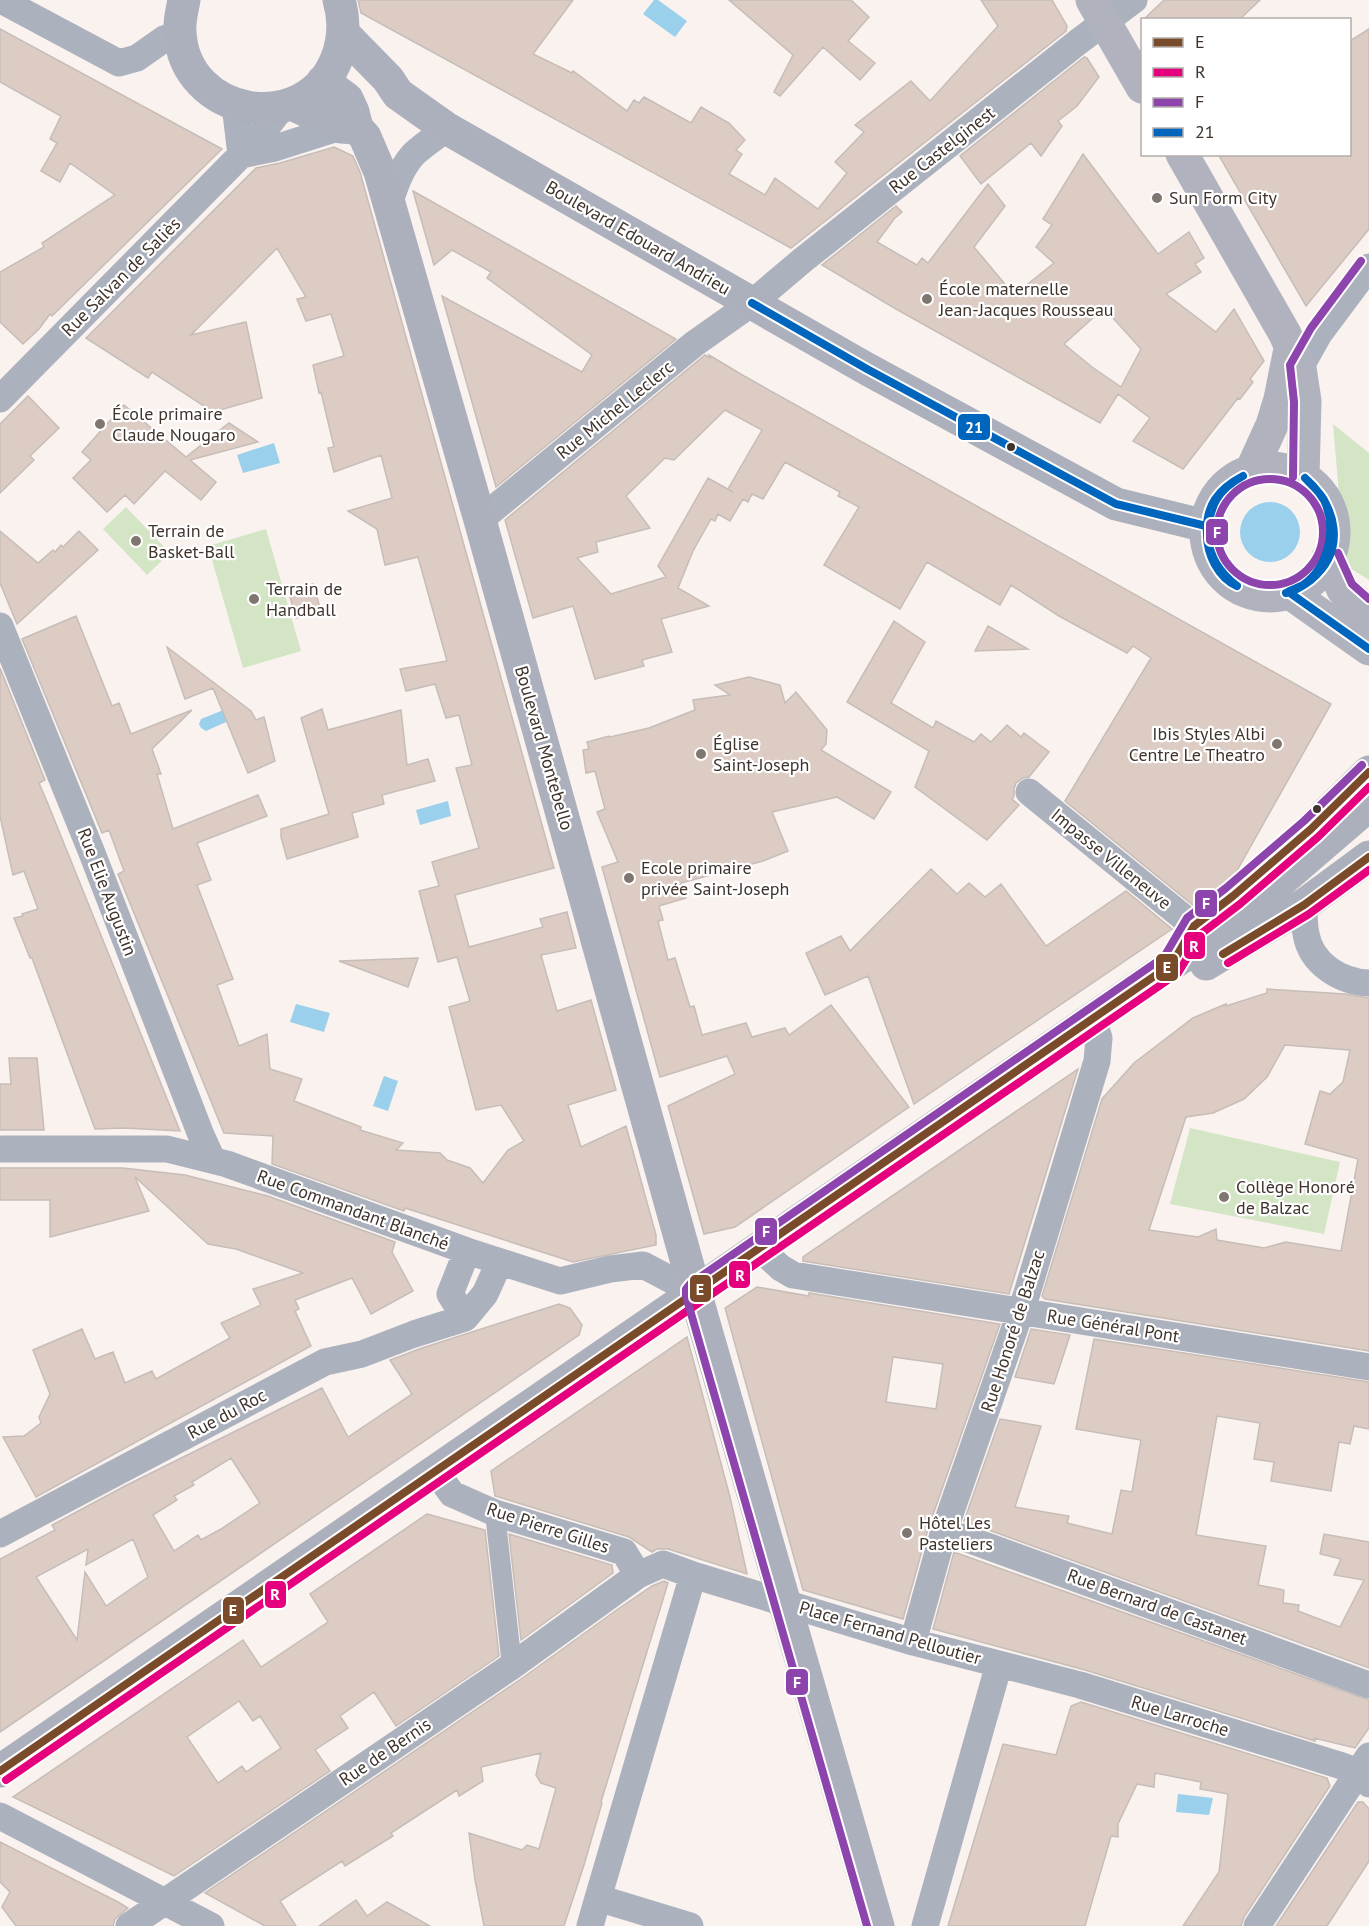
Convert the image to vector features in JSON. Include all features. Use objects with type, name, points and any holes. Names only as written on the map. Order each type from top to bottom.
[{"type":"main road","points":[[184,0],[180,34],[183,52],[191,70],[203,85],[218,97],[251,109],[287,105],[303,98],[324,80],[334,65],[340,49],[343,17],[339,0]]},
{"type":"main road","points":[[1099,11],[1141,84]]},
{"type":"main road","points":[[343,33],[388,79],[398,94]]},
{"type":"main road","points":[[324,80],[379,93],[398,94]]},
{"type":"main road","name":"Boulevard Montebello","points":[[324,80],[347,99],[353,112],[349,128],[365,137],[375,158],[389,204],[480,520],[696,1293],[878,1926]]},
{"type":"main road","name":"Boulevard Edouard Andrieu","points":[[398,94],[446,128],[867,369],[1116,504],[1206,526]]},
{"type":"main road","points":[[287,105],[349,128]]},
{"type":"main road","points":[[1183,156],[1296,356],[1305,401],[1303,477]]},
{"type":"main road","points":[[1251,471],[1275,416],[1296,356]]},
{"type":"main road","points":[[1262,468],[1283,469],[1303,477],[1317,488],[1327,503],[1333,520],[1334,539],[1320,572],[1307,584],[1290,593],[1271,596],[1250,593],[1231,583],[1216,567],[1208,547],[1206,526],[1212,505],[1224,487],[1251,471],[1262,468]]},
{"type":"main road","points":[[1328,557],[1343,590],[1369,613]]},
{"type":"main road","points":[[1290,593],[1369,649]]},
{"type":"main road","points":[[1172,964],[1194,926],[1311,829],[1369,772]]},
{"type":"main road","points":[[0,1770],[760,1249],[1239,917],[1369,805]]},
{"type":"main road","points":[[1172,964],[1204,965],[1304,905],[1369,857]]},
{"type":"street","points":[[1,0],[119,63],[136,58],[164,39],[180,34]]},
{"type":"street","name":"Rue Castelginest","points":[[752,303],[1099,11],[1134,0]]},
{"type":"street","points":[[235,105],[241,155],[349,128]]},
{"type":"street","name":"Rue Salvan de Saliès","points":[[0,399],[241,155],[287,105]]},
{"type":"street","points":[[389,204],[400,173],[413,154],[434,140],[446,128]]},
{"type":"street","points":[[1296,356],[1319,334],[1369,267]]},
{"type":"street","name":"Rue Michel Leclerc","points":[[480,520],[694,344],[752,303]]},
{"type":"street","name":"Rue Elie Augustin","points":[[0,626],[212,1160]]},
{"type":"street","name":"Impasse Villeneuve","points":[[1029,792],[1194,926]]},
{"type":"street","points":[[1304,905],[1306,937],[1317,959],[1335,975],[1369,983]]},
{"type":"street","name":"Rue Honoré de Balzac","points":[[913,1642],[943,1534],[1021,1310],[1097,1061],[1099,1038],[1093,1019]]},
{"type":"street","name":"Rue Commandant Blanché","points":[[0,1149],[167,1149],[212,1160],[499,1263],[560,1281],[610,1269],[643,1265],[696,1293]]},
{"type":"street","name":"Rue Général Pont","points":[[760,1249],[781,1268],[793,1275],[1369,1367]]},
{"type":"street","points":[[467,1251],[450,1294],[465,1318],[485,1294],[499,1263]]},
{"type":"street","name":"Rue du Roc","points":[[0,1534],[325,1362],[362,1354],[465,1318]]},
{"type":"street","name":"Rue Pierre Gilles","points":[[436,1472],[452,1494],[495,1513],[624,1552],[638,1575]]},
{"type":"street","points":[[495,1513],[512,1666]]},
{"type":"street","name":"Rue Bernard de Castanet","points":[[943,1534],[962,1537],[1369,1685]]},
{"type":"street","points":[[590,1926],[693,1575],[663,1564],[638,1575]]},
{"type":"street","name":"Rue de Bernis","points":[[129,1926],[512,1666],[638,1575]]},
{"type":"street","name":"Place Fernand Pelloutier","points":[[693,1575],[913,1642],[999,1664],[925,1926]]},
{"type":"street","name":"Rue Larroche","points":[[999,1664],[1080,1685],[1366,1771]]},
{"type":"street","points":[[1257,1926],[1366,1771]]},
{"type":"street","points":[[0,1815],[211,1926]]},
{"type":"street","points":[[598,1898],[690,1926]]},
{"type":"green space","points":[[1333,424],[1369,453],[1369,580],[1345,565]]},
{"type":"green space","name":"Terrain de Basket-Ball","points":[[126,507],[170,553],[147,575],[103,529]]},
{"type":"green space","name":"Terrain de Handball","points":[[266,529],[301,651],[243,668],[208,546]]},
{"type":"green space","points":[[1190,1128],[1340,1162],[1324,1234],[1170,1204]]},
{"type":"water","points":[[654,0],[658,0],[687,21],[675,37],[643,14]]},
{"type":"water","points":[[274,443],[280,463],[243,473],[237,455]]},
{"type":"water","points":[[1270,502],[1291,511],[1300,532],[1291,553],[1270,562],[1249,553],[1240,532],[1249,511]]},
{"type":"water","points":[[231,707],[235,718],[206,731],[201,728],[199,724],[201,719]]},
{"type":"water","points":[[448,801],[451,816],[420,825],[416,810]]},
{"type":"water","points":[[296,1004],[330,1013],[324,1032],[290,1022]]},
{"type":"water","points":[[384,1076],[398,1081],[388,1111],[373,1106]]},
{"type":"water","points":[[1178,1794],[1213,1798],[1209,1815],[1176,1812]]},
{"type":"building","points":[[358,0],[573,0],[533,54],[572,73],[573,71],[627,111],[634,100],[639,103],[644,97],[691,123],[701,107],[729,123],[745,140],[736,150],[742,154],[729,174],[765,195],[775,178],[818,209],[847,173],[835,162],[864,132],[855,125],[911,81],[930,101],[998,26],[981,0],[1052,0],[1067,26],[1066,31],[791,248],[361,13]]},
{"type":"building","points":[[729,0],[851,0],[869,17],[848,41],[875,63],[860,80],[823,47],[780,96],[774,92],[793,55]]},
{"type":"building","points":[[1164,0],[1260,0],[1241,18],[1145,18]]},
{"type":"building","points":[[0,29],[222,149],[52,316],[50,314],[39,329],[23,344],[0,322],[0,272],[44,247],[42,243],[115,195],[70,163],[60,182],[41,171],[57,143],[50,139],[61,116],[0,82]]},
{"type":"building","points":[[1369,29],[1369,229],[1306,306],[1219,156],[1351,156],[1351,40]]},
{"type":"building","points":[[1084,57],[1099,77],[1077,106],[1058,121],[1062,126],[1041,156],[1031,143],[981,184],[960,156]]},
{"type":"building","points":[[334,147],[353,156],[360,172],[554,868],[455,895],[469,947],[543,927],[540,919],[567,912],[576,948],[541,955],[557,1011],[591,1000],[616,1090],[568,1105],[581,1147],[626,1126],[656,1235],[656,1245],[573,1262],[405,1208],[404,1211],[272,1164],[273,1136],[224,1133],[118,874],[124,871],[109,830],[102,833],[22,639],[76,616],[112,706],[119,703],[131,734],[192,710],[152,749],[161,774],[157,774],[173,829],[258,795],[267,816],[197,843],[211,880],[197,885],[233,979],[217,985],[239,1046],[267,1034],[270,1069],[302,1079],[294,1101],[361,1127],[360,1130],[403,1143],[396,1150],[440,1153],[447,1160],[470,1168],[483,1183],[508,1150],[524,1141],[501,1105],[476,1110],[449,1007],[470,1001],[457,957],[438,962],[419,891],[439,886],[432,862],[479,848],[456,768],[472,765],[459,715],[446,718],[435,684],[406,691],[400,669],[447,661],[418,557],[385,565],[377,529],[348,511],[392,498],[381,455],[334,472],[328,448],[334,447],[313,365],[344,356],[331,314],[306,321],[297,299],[306,297],[277,248],[191,335],[246,322],[262,398],[213,412],[152,372],[148,378],[86,338],[256,168]]},
{"type":"building","points":[[1083,154],[1158,254],[1189,232],[1204,258],[1195,264],[1201,272],[1166,294],[1216,332],[1234,309],[1264,361],[1250,379],[1253,382],[1183,469],[1133,441],[1150,418],[1118,394],[1100,423],[822,265],[896,206],[902,212],[877,242],[917,265],[922,258],[928,263],[988,184],[1005,206],[974,247],[1014,295],[1054,263],[1036,247],[1052,225],[1043,219]],"holes":[[[1104,308],[1141,349],[1121,387],[1064,344]]]},
{"type":"building","points":[[413,191],[676,339],[496,487],[442,296],[582,372],[592,355],[487,278],[491,272],[452,250],[434,265]]},
{"type":"building","points":[[705,355],[710,358],[709,355],[1331,704],[1226,890],[1199,910],[1065,801],[1151,658],[1133,646],[1127,653],[1059,616],[1011,585],[1000,605],[927,562],[900,609],[824,565],[859,507],[838,496],[840,492],[785,462],[763,499],[752,494],[748,502],[743,499],[730,521],[718,514],[715,521],[711,519],[693,551],[678,588],[709,606],[661,619],[672,652],[642,660],[644,666],[595,679],[573,606],[533,618],[505,520]],"holes":[[[725,410],[762,430],[728,489],[733,492],[708,478],[658,566],[666,577],[611,594],[577,558],[598,552],[596,542],[650,528],[626,496],[665,458],[674,460]]]},
{"type":"building","points":[[28,396],[59,428],[30,456],[34,460],[0,493],[0,424]]},
{"type":"building","points":[[124,405],[186,457],[229,423],[258,442],[190,460],[216,482],[201,500],[165,471],[134,504],[125,495],[107,512],[73,478],[91,460],[82,452]]},
{"type":"building","points":[[0,531],[38,563],[53,550],[55,552],[61,545],[63,547],[79,531],[98,550],[17,624],[0,583]]},
{"type":"building","points":[[313,584],[321,611],[296,618],[288,590]]},
{"type":"building","points":[[894,621],[925,642],[891,703],[933,728],[936,721],[974,742],[981,734],[991,742],[1007,725],[1021,737],[1024,733],[1049,752],[1029,777],[1016,783],[1012,799],[1019,805],[987,840],[915,787],[929,751],[847,702]]},
{"type":"building","points":[[988,626],[1028,649],[975,651]]},
{"type":"building","points":[[167,647],[251,711],[256,720],[264,717],[275,761],[248,773],[213,688],[185,699]]},
{"type":"building","points":[[0,668],[45,780],[39,783],[180,1131],[95,1129],[32,958],[30,958],[14,918],[38,909],[24,871],[13,875],[0,816]]},
{"type":"building","points":[[749,677],[780,685],[785,703],[796,692],[827,730],[826,744],[821,750],[891,792],[874,819],[837,797],[772,812],[788,851],[763,861],[681,883],[686,898],[659,906],[663,920],[658,921],[668,960],[675,958],[690,1007],[694,1006],[702,1035],[746,1023],[752,1037],[785,1028],[789,1035],[831,1005],[909,1107],[735,1227],[704,1234],[668,1106],[735,1074],[727,1056],[660,1077],[602,867],[618,862],[597,812],[605,809],[595,771],[586,773],[583,750],[589,749],[587,742],[649,728],[695,710],[693,700],[730,695],[715,685]]},
{"type":"building","points":[[322,709],[328,730],[401,710],[407,765],[428,759],[435,781],[382,795],[384,804],[352,813],[358,837],[287,859],[281,829],[329,814],[301,718]]},
{"type":"building","points":[[931,869],[957,894],[969,883],[985,897],[1001,884],[1046,946],[1126,891],[1172,929],[914,1104],[868,976],[825,995],[806,953],[841,936],[850,951]]},
{"type":"building","points":[[418,958],[408,987],[339,961]]},
{"type":"building","name":"Collège Honoré de Balzac","points":[[1267,989],[1345,994],[1369,998],[1369,1351],[1045,1299],[1042,1296],[1102,1099],[1134,1063],[1193,1018],[1226,1004],[1226,1006],[1267,993]],"holes":[[[1285,1045],[1350,1050],[1343,1082],[1330,1094],[1320,1091],[1305,1144],[1358,1159],[1341,1251],[1286,1242],[1264,1248],[1217,1240],[1216,1229],[1198,1237],[1149,1230],[1186,1117],[1213,1113],[1244,1099],[1267,1077]]]},
{"type":"building","points":[[9,1058],[37,1058],[44,1130],[0,1130],[0,1084],[11,1084]]},
{"type":"building","points":[[1078,1069],[1009,1294],[803,1261],[803,1257]]},
{"type":"building","points":[[0,1168],[123,1168],[185,1175],[268,1196],[395,1242],[392,1252],[413,1291],[371,1314],[352,1278],[295,1300],[299,1309],[295,1311],[311,1346],[36,1497],[3,1437],[24,1436],[41,1423],[39,1417],[50,1394],[33,1350],[82,1329],[95,1359],[113,1352],[125,1383],[152,1371],[156,1379],[230,1338],[221,1323],[261,1305],[253,1289],[303,1273],[236,1249],[208,1244],[135,1177],[149,1211],[50,1237],[50,1200],[0,1200]]},
{"type":"building","points":[[757,1287],[809,1296],[809,1293],[1000,1324],[928,1529],[903,1619],[803,1590],[725,1308]],"holes":[[[893,1357],[943,1364],[936,1409],[886,1402]]]},
{"type":"building","points":[[559,1304],[570,1308],[582,1325],[579,1335],[0,1732],[0,1559],[55,1530],[52,1525],[125,1486],[322,1388],[348,1437],[412,1394],[390,1360]],"holes":[[[231,1458],[260,1503],[221,1529],[201,1540],[198,1535],[174,1551],[153,1515],[177,1500],[174,1496],[194,1485],[192,1482]],[[133,1539],[148,1577],[106,1606],[85,1572],[77,1640],[36,1577],[88,1549],[86,1565]]]},
{"type":"building","points":[[1031,1329],[1070,1335],[1054,1384],[1015,1377]]},
{"type":"building","points":[[687,1337],[730,1497],[747,1574],[668,1549],[657,1549],[652,1552],[629,1537],[495,1496],[491,1471]]},
{"type":"building","points":[[1094,1339],[1369,1382],[1369,1429],[1354,1426],[1350,1444],[1339,1442],[1331,1491],[1271,1481],[1274,1462],[1254,1459],[1260,1423],[1217,1416],[1196,1535],[1266,1546],[1258,1585],[1284,1590],[1283,1603],[1299,1605],[1298,1611],[1340,1627],[1364,1580],[1334,1575],[1341,1559],[1320,1554],[1324,1534],[1369,1542],[1369,1668],[964,1521],[1000,1419],[1041,1426],[1015,1507],[1069,1516],[1067,1523],[1112,1534],[1121,1490],[1132,1492],[1141,1440],[1076,1429]]},
{"type":"building","points":[[427,1514],[485,1530],[499,1656],[396,1726],[374,1692],[340,1716],[348,1728],[315,1750],[330,1771],[174,1876],[13,1797],[243,1640],[261,1667],[328,1622],[310,1594]],"holes":[[[239,1701],[253,1721],[260,1716],[281,1748],[246,1772],[242,1766],[218,1783],[187,1737]]]},
{"type":"building","points":[[509,1534],[612,1565],[613,1573],[521,1640]]},
{"type":"building","points":[[954,1552],[1369,1700],[1369,1728],[1355,1748],[1314,1738],[1315,1741],[1085,1670],[933,1629]]},
{"type":"building","points":[[664,1581],[668,1583],[564,1926],[484,1926],[475,1880],[469,1833],[522,1850],[527,1845],[539,1849],[556,1788],[541,1783],[536,1775],[541,1753],[481,1767],[483,1781],[459,1796],[457,1790],[391,1833],[393,1836],[345,1866],[342,1861],[280,1901],[296,1926],[265,1926],[205,1893],[521,1679],[618,1609],[652,1586]]},
{"type":"building","points":[[1081,1702],[1327,1778],[1330,1786],[1244,1917],[1241,1926],[1183,1926],[1219,1872],[1228,1794],[1200,1789],[1201,1782],[1155,1773],[1154,1787],[1137,1784],[1118,1824],[1118,1837],[1111,1836],[1085,1926],[948,1926],[1003,1744],[1056,1755],[1071,1706]]},
{"type":"building","points":[[1358,1802],[1363,1802],[1369,1809],[1369,1861],[1327,1926],[1276,1926]]},
{"type":"building","points":[[0,1842],[128,1908],[115,1919],[113,1926],[16,1926],[2,1907],[10,1892],[0,1882]]},
{"type":"building","points":[[356,1900],[367,1916],[387,1902],[430,1926],[319,1926]]},
{"type":"transit line","name":"F","points":[[1293,477],[1294,402],[1290,365],[1311,328],[1361,261]]},
{"type":"transit line","name":"21","points":[[752,303],[867,369],[1116,504],[1206,526]]},
{"type":"transit line","name":"21","points":[[1207,535],[1208,515],[1215,500],[1220,493],[1243,476]]},
{"type":"transit line","name":"21","points":[[1207,535],[1210,516],[1216,500],[1227,487],[1243,476]]},
{"type":"transit line","name":"21","points":[[1286,593],[1303,585],[1319,568],[1330,534],[1328,511],[1324,500],[1305,478]]},
{"type":"transit line","name":"21","points":[[1286,593],[1296,590],[1311,580],[1330,555],[1333,542],[1334,528],[1330,515],[1316,489],[1305,478]]},
{"type":"transit line","name":"F","points":[[1270,479],[1290,483],[1308,494],[1319,512],[1323,532],[1319,552],[1308,570],[1290,581],[1270,585],[1250,581],[1232,570],[1221,552],[1217,532],[1221,512],[1232,494],[1250,483],[1270,479]]},
{"type":"transit line","name":"21","points":[[1207,535],[1216,564],[1237,586]]},
{"type":"transit line","name":"21","points":[[1207,535],[1209,550],[1215,565],[1224,577],[1237,586]]},
{"type":"transit line","name":"F","points":[[1338,553],[1352,584],[1369,599]]},
{"type":"transit line","name":"21","points":[[1290,593],[1369,649]]},
{"type":"transit line","name":"F","points":[[867,1926],[686,1296],[686,1289],[690,1284],[1164,957],[1187,918],[1304,821],[1362,765]]},
{"type":"transit line","name":"E","points":[[0,1771],[1172,964],[1194,926],[1311,829],[1369,772]]},
{"type":"transit line","name":"R","points":[[6,1780],[1178,973],[1202,933],[1240,904],[1318,837],[1369,787]]},
{"type":"transit line","name":"E","points":[[1223,954],[1304,905],[1369,857]]},
{"type":"transit line","name":"R","points":[[1228,963],[1309,914],[1369,870]]},
{"type":"place","name":"Sun Form City","points":[[1157,198]]},
{"type":"place","name":"École maternelle Jean-Jacques Rousseau","points":[[927,299]]},
{"type":"place","name":"École primaire Claude Nougaro","points":[[100,424]]},
{"type":"place","name":"Terrain de Basket-Ball","points":[[136,541]]},
{"type":"place","name":"Terrain de Handball","points":[[254,599]]},
{"type":"place","name":"Ibis Styles Albi Centre Le Theatro","points":[[1277,744]]},
{"type":"place","name":"Église Saint-Joseph","points":[[701,754]]},
{"type":"place","name":"Ecole primaire privée Saint-Joseph","points":[[629,878]]},
{"type":"place","name":"Collège Honoré de Balzac","points":[[1224,1197]]},
{"type":"place","name":"Hôtel Les Pasteliers","points":[[907,1533]]}]
